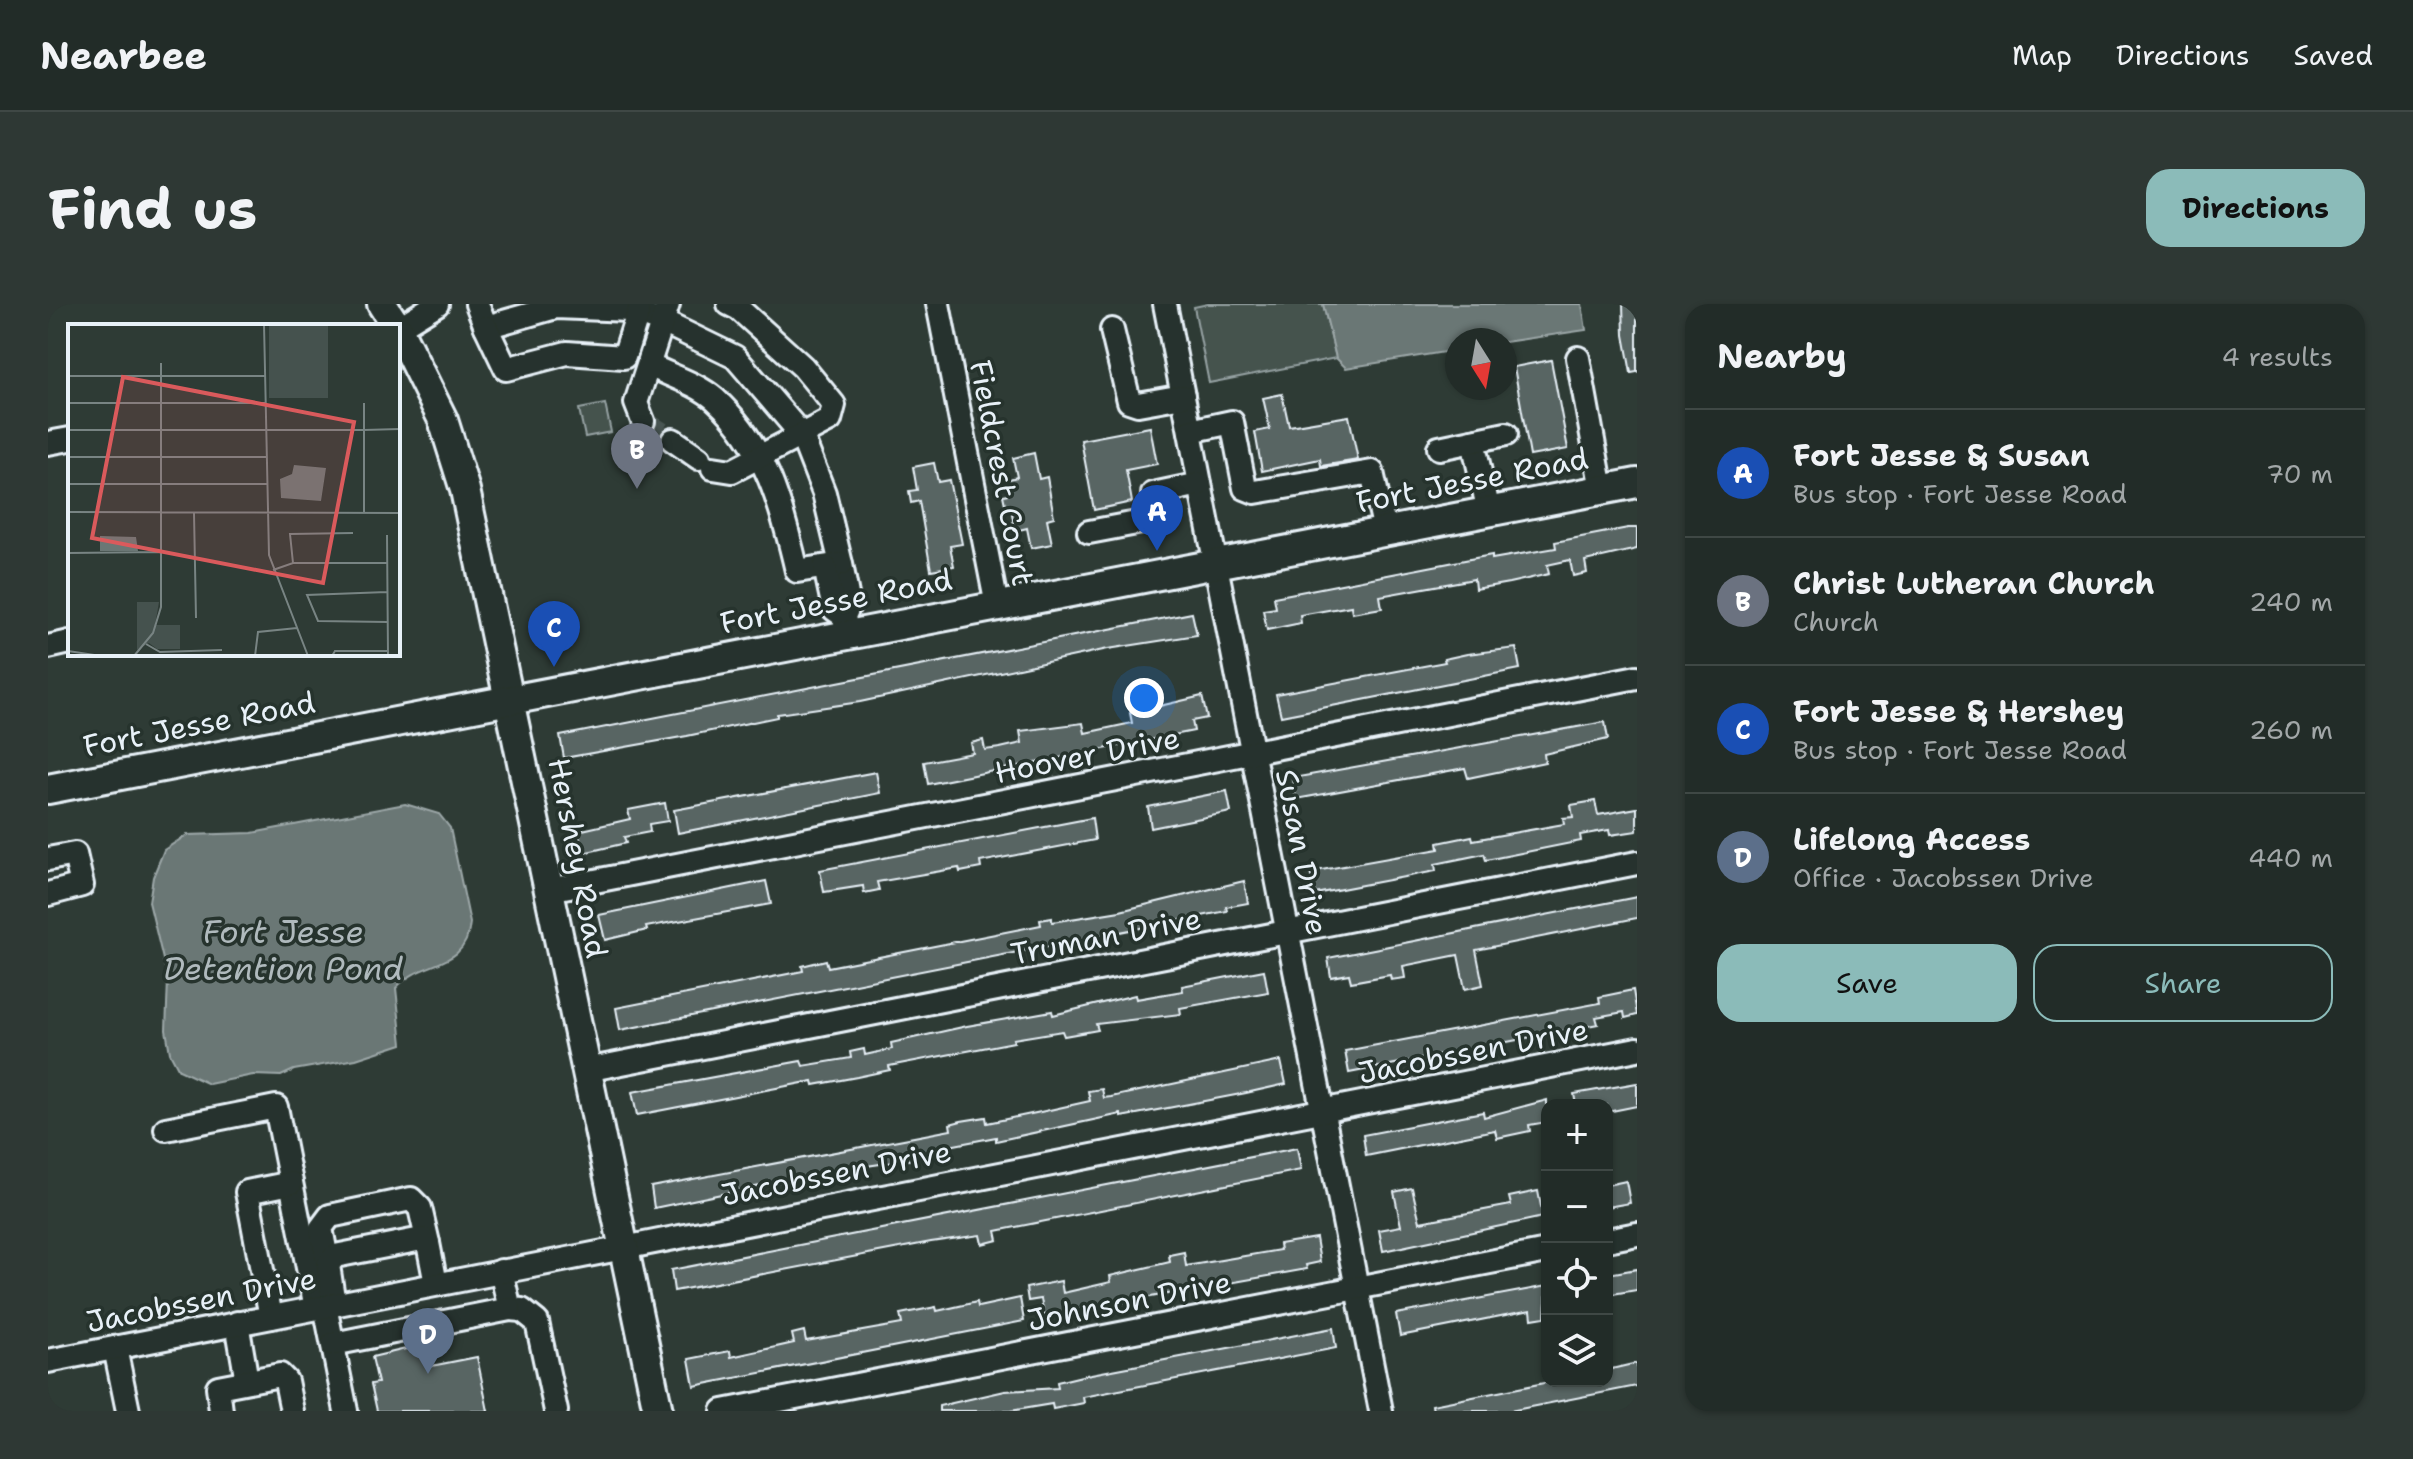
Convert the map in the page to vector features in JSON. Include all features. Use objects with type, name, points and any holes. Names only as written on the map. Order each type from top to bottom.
[{"type":"main road","name":"Hershey Road","points":[[382,304],[394,324]]},
{"type":"main road","name":"Hershey Road","points":[[400,334],[443,420],[465,490],[511,697],[658,1411]]},
{"type":"main road","name":"Fort Jesse Road","points":[[48,789],[511,697],[846,625],[997,606],[1637,483]]},
{"type":"street","points":[[400,326],[437,304]]},
{"type":"street","points":[[477,304],[506,369],[567,353],[624,357],[638,313]]},
{"type":"street","points":[[673,440],[706,463],[732,471],[830,420],[834,405],[803,367],[739,309],[729,304]]},
{"type":"street","name":"Fieldcrest Court","points":[[938,304],[997,606]]},
{"type":"street","name":"Susan Drive","points":[[1165,304],[1381,1411]]},
{"type":"street","points":[[486,327],[556,307],[666,313],[735,357],[801,434],[824,493],[833,565],[849,605],[846,625]]},
{"type":"street","points":[[643,421],[636,403],[666,313]]},
{"type":"street","points":[[1112,330],[1129,401],[1138,404],[1183,396]]},
{"type":"street","points":[[1578,358],[1602,490]]},
{"type":"street","points":[[649,365],[714,398],[761,454],[784,518],[797,571],[833,565]]},
{"type":"street","points":[[1190,431],[1232,422],[1245,488],[1255,492],[1372,472],[1385,531]]},
{"type":"street","points":[[1439,448],[1506,434]]},
{"type":"street","points":[[48,443],[68,439]]},
{"type":"street","points":[[1473,441],[1489,512]]},
{"type":"street","points":[[1089,532],[1158,519],[1153,494],[1200,484]]},
{"type":"street","points":[[48,647],[68,642]]},
{"type":"street","name":"Hoover Drive","points":[[549,890],[1637,677]]},
{"type":"street","points":[[48,859],[75,854],[82,885],[48,894]]},
{"type":"street","name":"Truman Drive","points":[[586,1070],[1637,863]]},
{"type":"street","name":"Jacobssen Drive","points":[[48,1361],[1637,1049]]},
{"type":"street","points":[[166,1129],[276,1107],[291,1183],[325,1306],[346,1411]]},
{"type":"street","points":[[271,1317],[247,1192],[291,1183]]},
{"type":"street","points":[[325,1306],[328,1265],[321,1228],[330,1216],[411,1199],[420,1208],[436,1284]]},
{"type":"street","points":[[1613,1239],[1637,1234]]},
{"type":"street","points":[[328,1265],[335,1256],[422,1239],[428,1243]]},
{"type":"street","name":"Johnson Drive","points":[[723,1411],[1541,1252]]},
{"type":"street","points":[[501,1271],[510,1309]]},
{"type":"street","points":[[333,1344],[510,1309],[522,1310],[537,1322],[556,1411]]},
{"type":"street","points":[[237,1323],[247,1381]]},
{"type":"street","points":[[115,1348],[128,1411]]},
{"type":"street","points":[[221,1411],[218,1387],[284,1377],[292,1411]]},
{"type":"shaded area","points":[[1208,304],[1323,304],[1336,358],[1209,383],[1194,307]]},
{"type":"shaded area","points":[[605,404],[611,432],[585,437],[579,409]]},
{"type":"water","points":[[1323,304],[1582,304],[1586,330],[1517,340],[1517,328],[1445,328],[1445,352],[1346,368],[1336,358]]},
{"type":"water","name":"Fort Jesse Detention Pond","points":[[405,804],[439,814],[450,828],[470,923],[467,939],[460,950],[441,963],[406,979],[396,988],[402,1044],[356,1059],[294,1070],[281,1076],[253,1075],[209,1084],[179,1070],[170,1053],[166,1030],[168,980],[149,902],[153,877],[164,850],[187,835],[252,833]]},
{"type":"building","points":[[1623,304],[1637,304],[1637,372],[1631,373],[1624,335]]},
{"type":"building","points":[[1551,360],[1568,449],[1530,456],[1517,384],[1517,366]]},
{"type":"building","points":[[1282,394],[1289,426],[1349,416],[1358,460],[1321,466],[1320,459],[1262,471],[1255,432],[1270,429],[1263,398]]},
{"type":"building","points":[[1150,427],[1157,464],[1126,470],[1132,502],[1094,510],[1081,440]]},
{"type":"building","points":[[1034,453],[1039,479],[1047,477],[1054,517],[1047,519],[1052,544],[1031,548],[1027,528],[1015,531],[1011,508],[1006,509],[1003,495],[1008,494],[1005,480],[1017,477],[1013,458]]},
{"type":"building","points":[[934,463],[938,482],[949,480],[962,544],[950,546],[954,566],[931,570],[919,501],[911,503],[909,491],[917,490],[913,467]]},
{"type":"building","points":[[1637,528],[1637,549],[1585,561],[1587,573],[1573,576],[1570,560],[1547,565],[1549,574],[1475,589],[1474,579],[1380,596],[1382,608],[1352,613],[1351,606],[1300,615],[1301,623],[1267,630],[1263,610],[1276,608],[1274,597],[1492,555],[1492,559],[1556,548],[1555,542]]},
{"type":"building","points":[[1192,613],[1197,635],[1108,649],[860,702],[777,714],[777,717],[687,736],[564,758],[560,736]]},
{"type":"building","points":[[1516,648],[1520,669],[1281,716],[1276,694],[1445,662],[1444,659],[1467,654]]},
{"type":"building","points":[[1202,696],[1207,718],[1192,721],[1194,731],[928,784],[924,762],[973,753],[971,743],[983,740],[985,750],[1000,748],[1022,743],[1020,731],[1083,723],[1085,733],[1132,723],[1130,713]]},
{"type":"building","points":[[1605,722],[1608,739],[1544,754],[1545,762],[1468,778],[1465,768],[1296,799],[1293,778]]},
{"type":"building","points":[[876,772],[880,793],[678,833],[674,810]]},
{"type":"building","points":[[1227,791],[1231,812],[1151,828],[1148,807]]},
{"type":"building","points":[[1595,801],[1598,815],[1637,808],[1637,831],[1610,835],[1609,830],[1580,835],[1581,841],[1486,860],[1484,854],[1435,864],[1436,871],[1315,894],[1310,872],[1439,849],[1438,843],[1472,836],[1473,840],[1564,824],[1563,818],[1573,817],[1571,805]]},
{"type":"building","points":[[665,803],[668,821],[649,824],[650,832],[624,837],[626,843],[583,853],[578,831],[630,819],[628,810]]},
{"type":"building","points":[[1092,818],[1095,840],[980,862],[981,868],[960,872],[959,868],[877,882],[879,890],[864,893],[863,886],[824,892],[820,870]]},
{"type":"building","points":[[766,881],[771,904],[646,927],[647,930],[605,940],[599,915]]},
{"type":"building","points":[[1244,881],[1248,903],[1226,907],[1227,911],[620,1030],[616,1008],[803,971],[802,966],[826,960],[828,967],[1041,925],[1040,920],[1052,918],[1052,922],[1120,911]]},
{"type":"building","points":[[1637,897],[1637,918],[1476,950],[1483,985],[1465,989],[1458,955],[1403,966],[1405,978],[1391,980],[1390,975],[1351,982],[1349,974],[1331,977],[1328,958]]},
{"type":"building","points":[[1264,970],[1268,992],[1180,1008],[1181,1014],[1096,1024],[1098,1030],[1064,1036],[1062,1031],[1013,1039],[1014,1042],[889,1066],[890,1070],[857,1077],[814,1085],[813,1081],[637,1115],[632,1092],[801,1061],[803,1066],[851,1058],[850,1052],[864,1049],[865,1055],[892,1049],[891,1043],[967,1026],[1052,1011],[1053,1015],[1135,995],[1136,999],[1183,991],[1182,986]]},
{"type":"building","points":[[1633,990],[1637,1015],[1625,1018],[1624,1012],[1596,1017],[1598,1024],[1349,1073],[1345,1051],[1600,1003],[1599,997]]},
{"type":"building","points":[[1281,1061],[1286,1084],[996,1141],[996,1137],[949,1146],[950,1151],[908,1160],[832,1171],[654,1208],[651,1187],[951,1130],[950,1124],[961,1121],[986,1117],[987,1123],[1036,1113],[1090,1101],[1088,1091],[1102,1089],[1104,1098],[1111,1097]]},
{"type":"building","points":[[1637,1083],[1637,1106],[1613,1111],[1613,1099],[1575,1099],[1574,1094]]},
{"type":"building","points":[[1541,1102],[1541,1123],[1529,1125],[1530,1131],[1497,1138],[1495,1130],[1366,1156],[1363,1135],[1483,1112],[1484,1117]]},
{"type":"building","points":[[1297,1148],[1301,1170],[996,1231],[998,1240],[982,1244],[980,1235],[931,1242],[674,1291],[671,1270]]},
{"type":"building","points":[[1626,1181],[1630,1203],[1613,1206],[1613,1184]]},
{"type":"building","points":[[1412,1188],[1420,1222],[1511,1205],[1509,1197],[1538,1191],[1541,1217],[1383,1251],[1379,1230],[1401,1226],[1394,1192]]},
{"type":"building","points":[[1316,1238],[1320,1262],[1306,1265],[1307,1269],[1044,1316],[1041,1299],[1028,1301],[1026,1288],[1061,1281],[1063,1293],[1111,1282],[1110,1276],[1170,1262],[1169,1255],[1184,1252],[1186,1266],[1280,1250],[1279,1244]]},
{"type":"building","points":[[1637,1269],[1637,1290],[1613,1294],[1613,1273]]},
{"type":"building","points":[[1541,1287],[1541,1318],[1532,1319],[1531,1310],[1400,1336],[1396,1314]]},
{"type":"building","points":[[1020,1298],[1024,1321],[694,1386],[689,1359],[730,1351],[731,1357],[794,1343],[792,1334],[804,1331],[806,1341],[902,1324],[900,1314],[936,1307],[937,1311],[977,1302],[978,1307]]},
{"type":"building","points":[[1333,1328],[1336,1348],[1083,1397],[1084,1403],[1053,1409],[1052,1404],[1010,1411],[939,1411],[939,1406],[1005,1391],[1058,1388],[1057,1382],[1086,1375]]},
{"type":"building","points":[[427,1344],[431,1366],[477,1357],[488,1411],[377,1411],[371,1384],[378,1383],[372,1357]]},
{"type":"building","points":[[1637,1363],[1637,1386],[1510,1411],[1433,1411],[1432,1405],[1541,1384],[1541,1387],[1613,1387],[1613,1369]]},
{"type":"tunnel","points":[[643,421],[673,440]]},
{"type":"place","name":"Christ Lutheran Church","points":[[637,489]]},
{"type":"place","name":"Fort Jesse & Susan","points":[[1157,551]]},
{"type":"place","name":"Fort Jesse & Hershey","points":[[554,667]]},
{"type":"place","name":"Lifelong Access","points":[[428,1374]]}]
